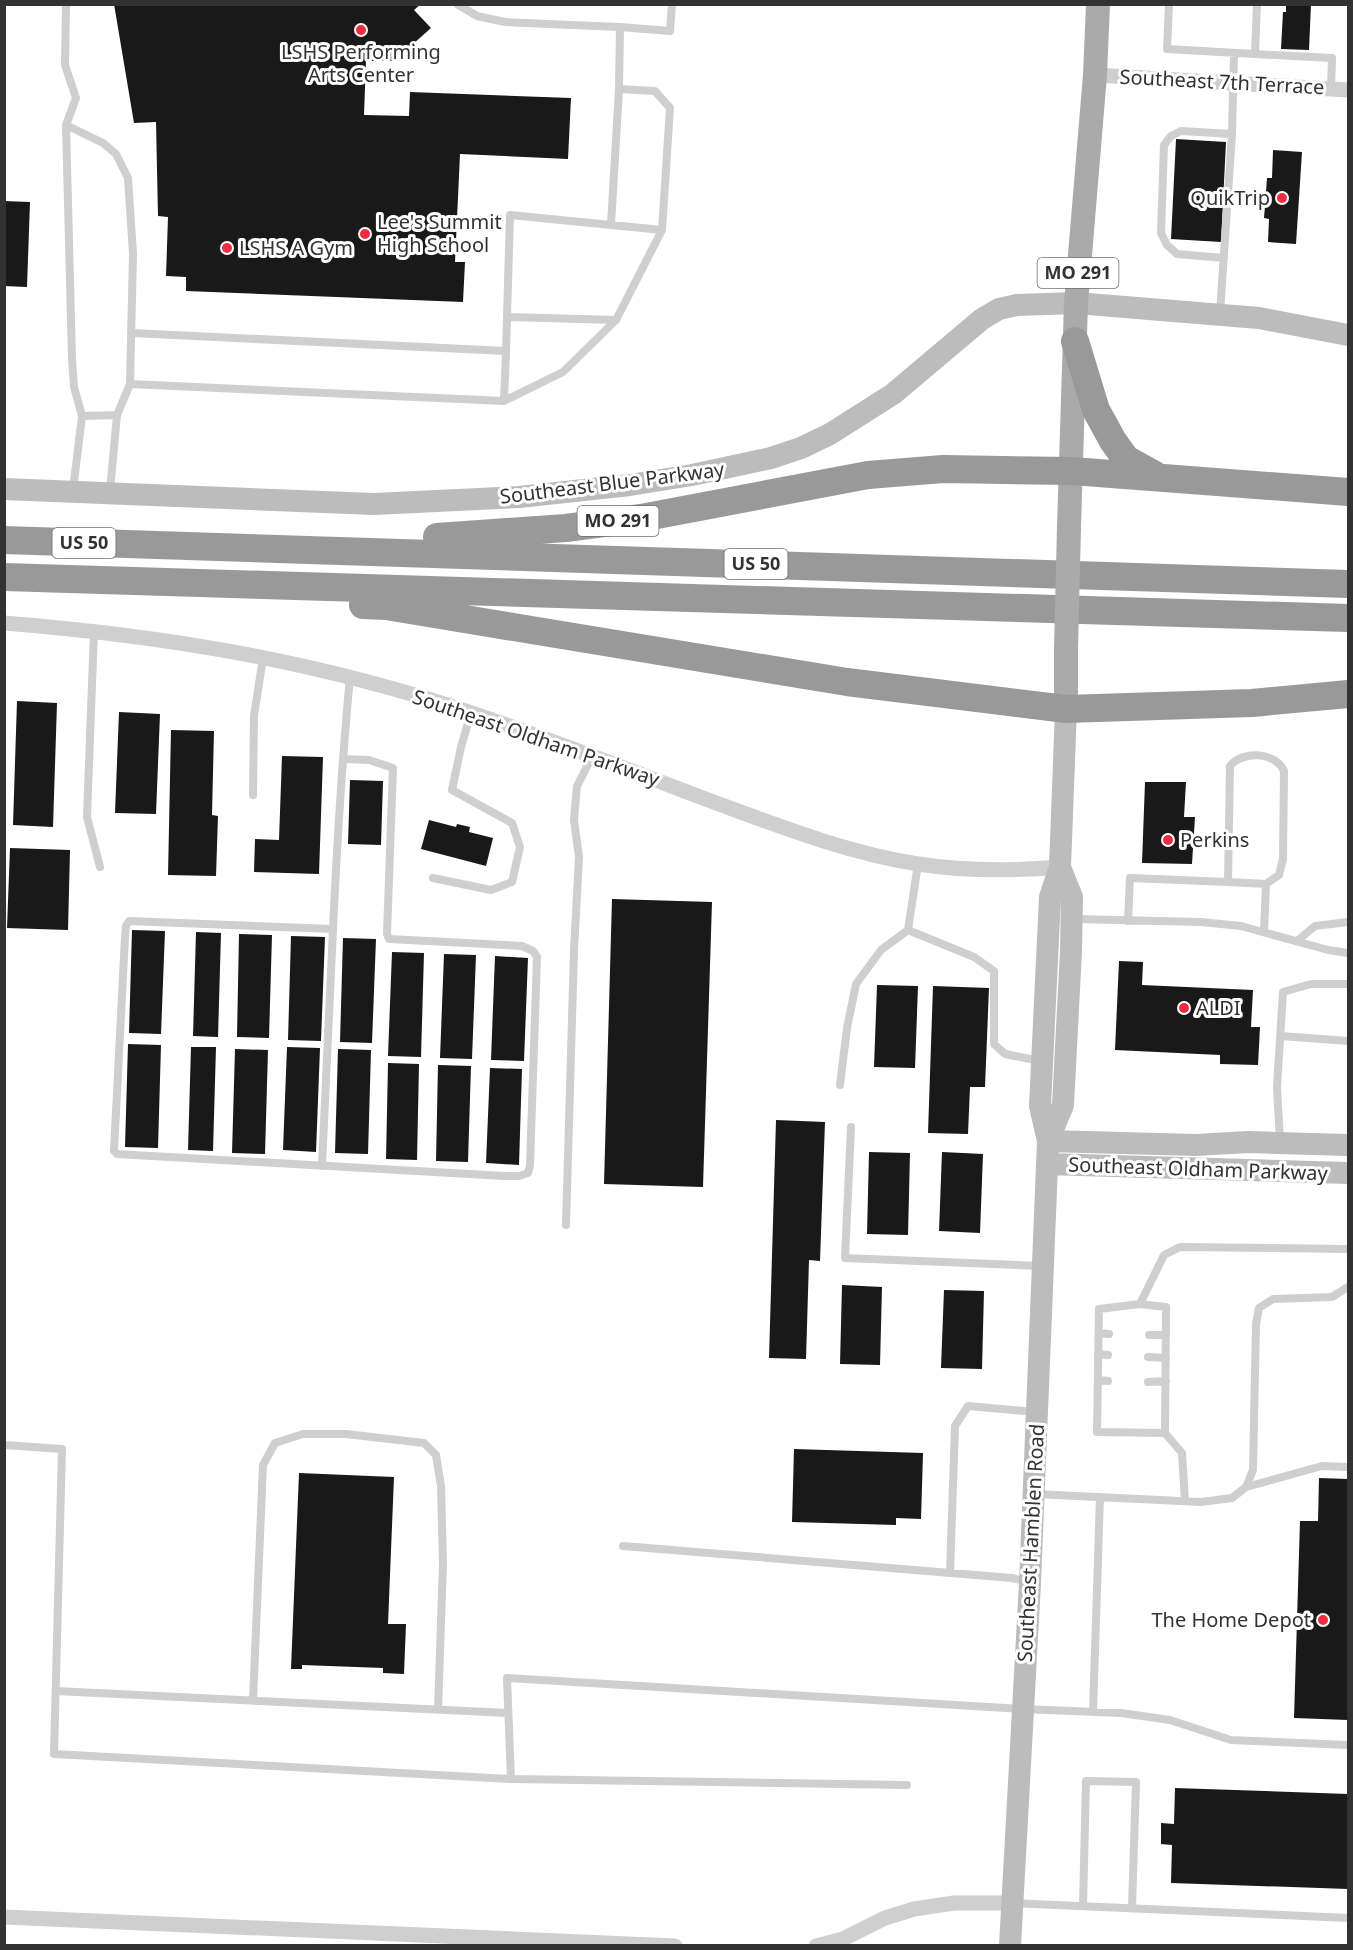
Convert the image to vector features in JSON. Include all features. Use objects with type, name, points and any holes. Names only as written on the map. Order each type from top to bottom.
[{"type":"highway","points":[[1075,341],[1096,411],[1113,441],[1126,459],[1159,478]]},
{"type":"highway","name":"MO 291","points":[[163,545],[181,532],[374,539],[476,535],[566,528],[641,518],[868,476],[943,469],[1072,471]]},
{"type":"highway","points":[[1072,471],[1348,492]]},
{"type":"highway","name":"US 50","points":[[4,540],[1348,584]]},
{"type":"highway","name":"US 50","points":[[4,577],[1348,618]]},
{"type":"highway","points":[[135,581],[151,595],[386,606],[847,682],[1066,709],[1252,703],[1348,694]]},
{"type":"main road","name":"MO 291","points":[[1072,471],[1076,303],[1095,75],[1098,4]]},
{"type":"main road","points":[[1066,709],[1072,471]]},
{"type":"street","name":"Southeast 7th Terrace","points":[[1095,75],[1348,90]]},
{"type":"street","name":"Southeast Blue Parkway","points":[[4,489],[338,503],[456,501],[621,486],[740,466],[801,448],[859,417],[893,394],[982,319],[999,309],[1017,304],[1076,303],[1220,314],[1259,318],[1348,335]]},
{"type":"street","name":"Southeast Oldham Parkway","points":[[4,623],[151,637],[263,656],[350,677],[471,713],[780,827],[867,854],[918,864],[1033,869],[1060,867]]},
{"type":"street","name":"Southeast Hamblen Road","points":[[1010,1946],[1030,1583],[1048,1141],[1040,1106],[1042,1061],[1050,897],[1060,867],[1066,709]]},
{"type":"street","name":"Southeast Hamblen Road","points":[[1048,1141],[1063,1105],[1072,919],[1072,897],[1060,867]]},
{"type":"street","name":"Southeast Oldham Parkway","points":[[1048,1141],[1196,1145],[1248,1142],[1348,1145]]},
{"type":"street","name":"Southeast Oldham Parkway","points":[[1047,1164],[1348,1173]]},
{"type":"street","points":[[816,1946],[843,1942],[885,1918],[914,1909],[954,1903],[1012,1903]]},
{"type":"street","points":[[4,1917],[513,1942],[675,1946]]},
{"type":"lane","points":[[66,4],[65,65],[76,98],[66,125],[72,359],[74,387],[82,416],[73,492]]},
{"type":"lane","points":[[457,4],[477,16],[505,22],[670,31],[672,4]]},
{"type":"lane","points":[[1169,4],[1167,49],[1332,58],[1331,89]]},
{"type":"lane","points":[[1255,54],[1257,4]]},
{"type":"lane","points":[[611,225],[621,27]]},
{"type":"lane","points":[[1220,314],[1232,135],[1234,52]]},
{"type":"lane","points":[[130,384],[504,401],[563,372],[615,320],[662,230],[670,108],[655,91],[619,89]]},
{"type":"lane","points":[[66,125],[103,143],[116,154],[128,178],[133,254],[130,384],[117,415],[109,494]]},
{"type":"lane","points":[[1224,258],[1177,254],[1167,245],[1161,233],[1164,145],[1171,136],[1181,131],[1232,135]]},
{"type":"lane","points":[[504,401],[510,215],[662,230]]},
{"type":"lane","points":[[507,317],[615,320]]},
{"type":"lane","points":[[132,333],[506,351]]},
{"type":"lane","points":[[82,416],[117,415]]},
{"type":"lane","points":[[94,631],[87,817],[100,867]]},
{"type":"lane","points":[[253,795],[254,717],[263,656]]},
{"type":"lane","points":[[322,1166],[333,929],[350,677]]},
{"type":"lane","points":[[433,878],[490,890],[512,882],[520,847],[512,823],[452,790],[460,747],[471,713]]},
{"type":"lane","points":[[1128,921],[1130,878],[1266,884],[1279,875],[1282,859],[1284,771],[1281,763],[1271,757],[1244,756],[1235,759],[1230,766],[1228,882]]},
{"type":"lane","points":[[566,1225],[579,857],[574,820],[577,786],[592,757]]},
{"type":"lane","points":[[333,929],[129,921],[125,937],[114,1151],[117,1154],[134,1157],[519,1176],[528,1173],[537,957],[533,951],[522,946],[390,939],[387,934],[393,768],[364,760],[343,759]]},
{"type":"lane","points":[[840,1085],[846,1028],[856,984],[881,950],[908,930],[918,864]]},
{"type":"lane","points":[[1264,932],[1266,884]]},
{"type":"lane","points":[[1072,919],[1201,922],[1241,926],[1348,953]]},
{"type":"lane","points":[[1297,941],[1315,926],[1348,922]]},
{"type":"lane","points":[[908,930],[974,957],[994,971],[994,1044],[1005,1054],[1042,1061]]},
{"type":"lane","points":[[1281,1143],[1277,1088],[1283,992],[1311,984],[1348,984]]},
{"type":"lane","points":[[1281,1036],[1348,1041]]},
{"type":"lane","points":[[852,1127],[845,1258],[1042,1266]]},
{"type":"lane","points":[[1140,1304],[1164,1255],[1180,1247],[1348,1249]]},
{"type":"lane","points":[[1246,1487],[1253,1470],[1256,1324],[1259,1308],[1273,1299],[1332,1297],[1348,1287]]},
{"type":"lane","points":[[1165,1433],[1097,1432],[1099,1309],[1140,1304],[1166,1306],[1165,1433],[1182,1454],[1185,1501]]},
{"type":"lane","points":[[1099,1333],[1109,1334]]},
{"type":"lane","points":[[1149,1335],[1166,1335]]},
{"type":"lane","points":[[1098,1354],[1108,1355]]},
{"type":"lane","points":[[1148,1357],[1166,1358]]},
{"type":"lane","points":[[1098,1380],[1108,1381]]},
{"type":"lane","points":[[1148,1382],[1166,1381]]},
{"type":"lane","points":[[950,1573],[955,1426],[968,1406],[1037,1412]]},
{"type":"lane","points":[[253,1701],[263,1465],[275,1443],[303,1434],[345,1434],[424,1443],[436,1455],[441,1486],[443,1563],[438,1710]]},
{"type":"lane","points":[[4,1445],[62,1449],[54,1754],[511,1779],[907,1785]]},
{"type":"lane","points":[[1034,1494],[1201,1502],[1232,1498],[1246,1487],[1322,1467],[1348,1467]]},
{"type":"lane","points":[[1093,1712],[1100,1497]]},
{"type":"lane","points":[[623,1546],[1012,1578],[1030,1583]]},
{"type":"lane","points":[[511,1779],[507,1678],[1121,1713],[1170,1720],[1231,1740],[1348,1744]]},
{"type":"lane","points":[[56,1691],[508,1713]]},
{"type":"lane","points":[[1083,1906],[1086,1781],[1136,1782],[1132,1907]]},
{"type":"lane","points":[[1012,1903],[1348,1918]]},
{"type":"building","name":"Lee's Summit High School","points":[[114,4],[421,4],[414,10],[431,28],[394,61],[366,61],[364,115],[409,116],[410,92],[571,98],[568,159],[460,154],[455,262],[465,262],[463,302],[186,291],[186,277],[166,276],[168,217],[158,216],[156,122],[134,123]]},
{"type":"building","points":[[1286,4],[1311,4],[1309,50],[1281,49],[1283,12],[1286,12]]},
{"type":"building","name":"QuikTrip","points":[[1176,139],[1226,142],[1221,242],[1171,239]]},
{"type":"building","name":"QuikTrip","points":[[1273,150],[1302,152],[1296,244],[1268,242],[1269,219],[1264,218],[1267,178],[1272,178]]},
{"type":"building","points":[[4,201],[30,202],[27,287],[4,286]]},
{"type":"building","points":[[17,701],[57,703],[53,827],[13,825]]},
{"type":"building","points":[[119,712],[160,714],[156,814],[115,813]]},
{"type":"building","points":[[171,730],[214,731],[212,815],[218,816],[216,876],[168,875]]},
{"type":"building","points":[[282,756],[323,757],[319,874],[254,872],[255,839],[279,840]]},
{"type":"building","points":[[350,780],[383,781],[381,845],[348,844]]},
{"type":"building","name":"Perkins","points":[[1145,782],[1186,782],[1184,817],[1195,817],[1192,864],[1142,863]]},
{"type":"building","points":[[429,820],[456,827],[457,824],[470,827],[469,832],[493,838],[486,866],[421,849]]},
{"type":"building","points":[[10,848],[70,850],[68,930],[7,928]]},
{"type":"building","points":[[612,899],[712,902],[703,1187],[604,1184]]},
{"type":"building","points":[[132,930],[165,931],[161,1034],[129,1033]]},
{"type":"building","points":[[196,932],[221,933],[218,1037],[193,1036]]},
{"type":"building","points":[[239,934],[272,935],[269,1038],[237,1037]]},
{"type":"building","points":[[291,936],[325,937],[321,1041],[288,1040]]},
{"type":"building","points":[[343,938],[376,939],[372,1043],[340,1042]]},
{"type":"building","points":[[392,952],[424,953],[421,1057],[388,1056]]},
{"type":"building","points":[[444,954],[476,955],[472,1059],[440,1058]]},
{"type":"building","points":[[495,956],[528,958],[524,1061],[491,1060]]},
{"type":"building","name":"ALDI","points":[[1119,961],[1143,962],[1142,985],[1253,990],[1251,1027],[1260,1027],[1258,1065],[1220,1064],[1220,1055],[1115,1050]]},
{"type":"building","points":[[877,985],[918,986],[915,1068],[874,1067]]},
{"type":"building","points":[[933,986],[989,988],[985,1087],[970,1087],[968,1134],[928,1133]]},
{"type":"building","points":[[128,1044],[161,1045],[158,1148],[125,1147]]},
{"type":"building","points":[[191,1047],[216,1047],[213,1151],[188,1150]]},
{"type":"building","points":[[287,1047],[320,1048],[316,1152],[283,1150]]},
{"type":"building","points":[[235,1049],[268,1050],[265,1154],[232,1153]]},
{"type":"building","points":[[338,1049],[371,1050],[368,1154],[335,1153]]},
{"type":"building","points":[[388,1063],[419,1064],[417,1160],[386,1159]]},
{"type":"building","points":[[438,1065],[471,1066],[468,1162],[436,1161]]},
{"type":"building","points":[[490,1068],[522,1069],[519,1165],[486,1163]]},
{"type":"building","points":[[776,1120],[825,1122],[820,1261],[809,1260],[806,1359],[769,1358]]},
{"type":"building","points":[[869,1152],[910,1153],[908,1235],[867,1234]]},
{"type":"building","points":[[942,1152],[983,1154],[980,1233],[939,1231]]},
{"type":"building","points":[[842,1285],[882,1287],[880,1365],[840,1364]]},
{"type":"building","points":[[944,1290],[984,1291],[982,1369],[941,1368]]},
{"type":"building","points":[[794,1449],[923,1453],[921,1519],[896,1518],[896,1525],[792,1522]]},
{"type":"building","points":[[299,1473],[394,1477],[388,1624],[406,1624],[404,1674],[383,1673],[383,1668],[302,1665],[302,1669],[291,1669]]},
{"type":"building","name":"The Home Depot","points":[[1319,1478],[1348,1479],[1348,1720],[1294,1718],[1300,1521],[1318,1521]]},
{"type":"building","points":[[1175,1788],[1348,1794],[1348,1889],[1171,1883],[1172,1845],[1161,1844],[1161,1823],[1174,1824]]},
{"type":"place","name":"LSHS Performing Arts Center","points":[[361,30]]},
{"type":"place","name":"QuikTrip","points":[[1282,198]]},
{"type":"place","name":"Lee's Summit High School","points":[[365,234]]},
{"type":"place","name":"LSHS A Gym","points":[[227,248]]},
{"type":"place","name":"Perkins","points":[[1168,840]]},
{"type":"place","name":"ALDI","points":[[1184,1008]]},
{"type":"place","name":"The Home Depot","points":[[1323,1620]]}]
